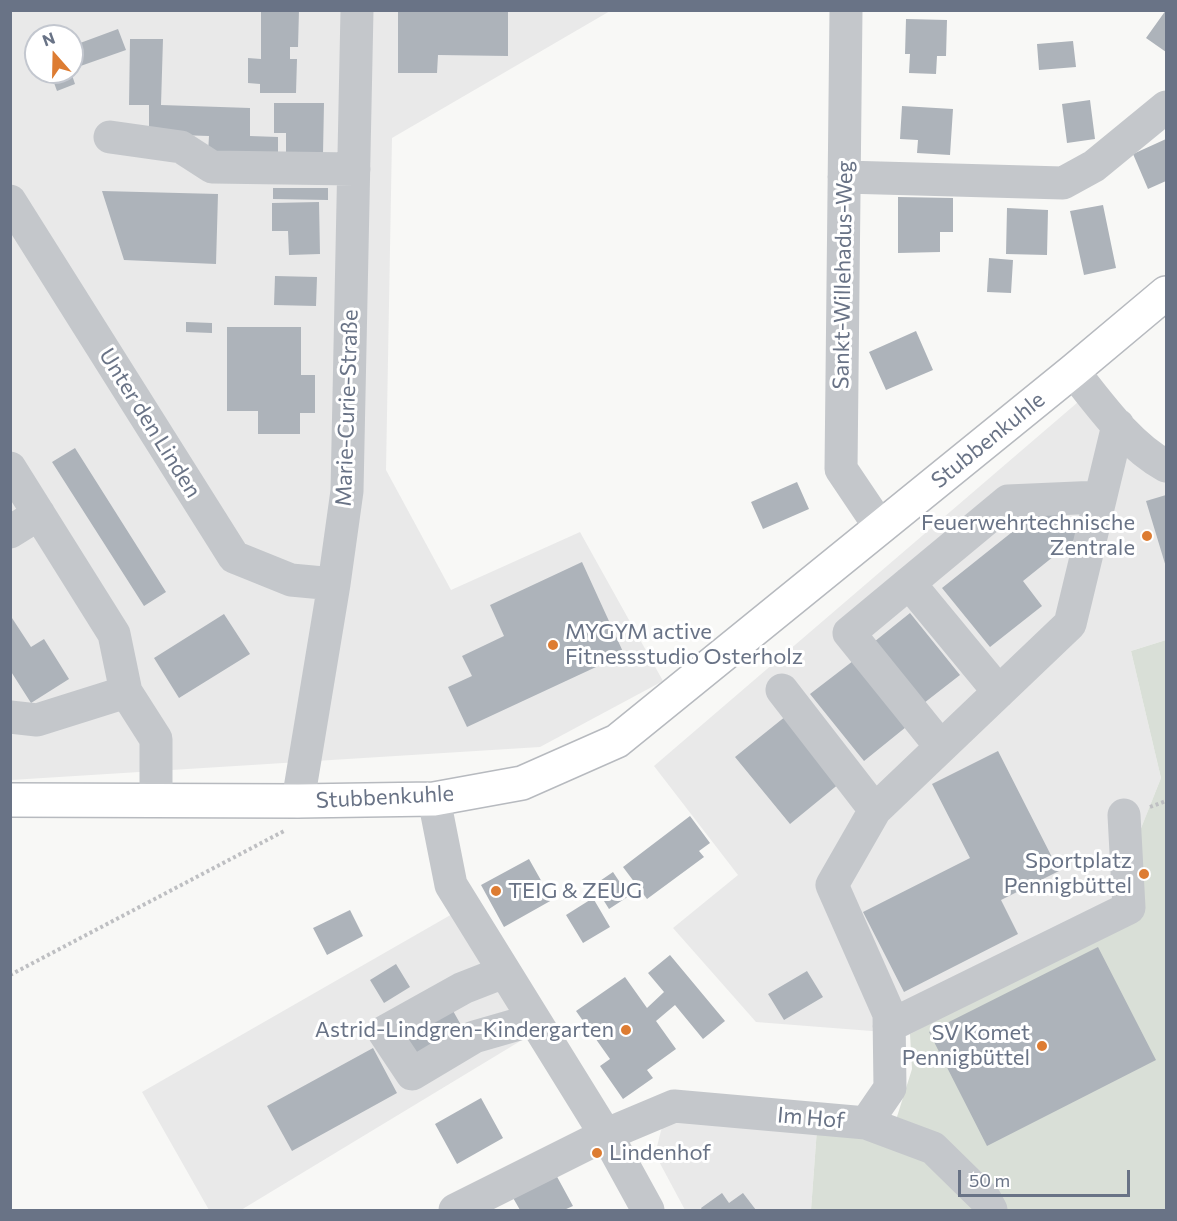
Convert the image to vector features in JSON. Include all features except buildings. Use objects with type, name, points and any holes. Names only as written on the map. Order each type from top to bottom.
[{"type":"main road","name":"Stubbenkuhle","points":[[10,800],[434,799],[522,783],[617,741],[1167,293]]},
{"type":"street","name":"Marie-Curie-Straße","points":[[298,801],[347,491],[357,10]]},
{"type":"street","name":"Sankt-Willehadus-Weg","points":[[846,10],[841,468],[880,527]]},
{"type":"street","points":[[844,177],[1063,183],[1094,166],[1167,107]]},
{"type":"street","points":[[110,137],[181,147],[212,166],[354,169]]},
{"type":"street","name":"Unter den Linden","points":[[10,201],[234,556],[291,579],[334,584]]},
{"type":"street","points":[[1073,371],[1118,425],[1151,458],[1167,466]]},
{"type":"street","points":[[866,1123],[890,1088],[890,1014],[832,885],[875,810],[1070,624],[1118,425]]},
{"type":"street","points":[[10,468],[114,634],[126,692],[156,740],[156,800]]},
{"type":"street","points":[[941,747],[849,633],[1008,501],[1100,497]]},
{"type":"street","points":[[10,532],[39,514]]},
{"type":"street","points":[[909,582],[999,692]]},
{"type":"street","points":[[782,690],[875,810]]},
{"type":"street","points":[[10,717],[37,720],[126,692]]},
{"type":"street","points":[[434,799],[451,885],[605,1134],[648,1210]]},
{"type":"street","points":[[890,1026],[1129,908],[1124,815]]},
{"type":"street","points":[[504,972],[463,988],[384,1032],[412,1074],[474,1037],[533,1020]]},
{"type":"street","name":"Im Hof","points":[[455,1210],[605,1134],[674,1106],[866,1123],[933,1148],[986,1199],[992,1210]]},
{"type":"path","points":[[10,975],[294,825],[298,801]]},
{"type":"shaded area","points":[[11,11],[610,11],[392,138],[386,470],[451,590],[580,532],[663,681],[540,747],[11,780]]},
{"type":"shaded area","points":[[1099,384],[1166,452],[1166,640],[1131,651],[1161,778],[1098,936],[910,1034],[756,1022],[673,928],[738,875],[654,766]]},
{"type":"shaded area","name":"Sportplatz Pennigbüttel","points":[[1166,640],[1166,1210],[811,1210],[817,1129],[890,1139],[912,1069],[910,1034],[1098,936],[1161,778],[1131,651]]},
{"type":"shaded area","points":[[454,913],[527,1037],[241,1210],[209,1210],[142,1092]]},
{"type":"shaded area","points":[[685,1118],[817,1129],[811,1210],[685,1210],[655,1154],[663,1123]]},
{"type":"place","name":"Feuerwehrtechnische Zentrale","points":[[1147,536]]},
{"type":"place","name":"MYGYM active Fitnessstudio Osterholz","points":[[553,645]]},
{"type":"place","name":"Sportplatz Pennigbüttel","points":[[1144,874]]},
{"type":"place","name":"TEIG & ZEUG","points":[[496,891]]},
{"type":"place","name":"Astrid-Lindgren-Kindergarten","points":[[626,1030]]},
{"type":"place","name":"SV Komet Pennigbüttel","points":[[1042,1046]]},
{"type":"place","name":"Lindenhof","points":[[597,1153]]}]
